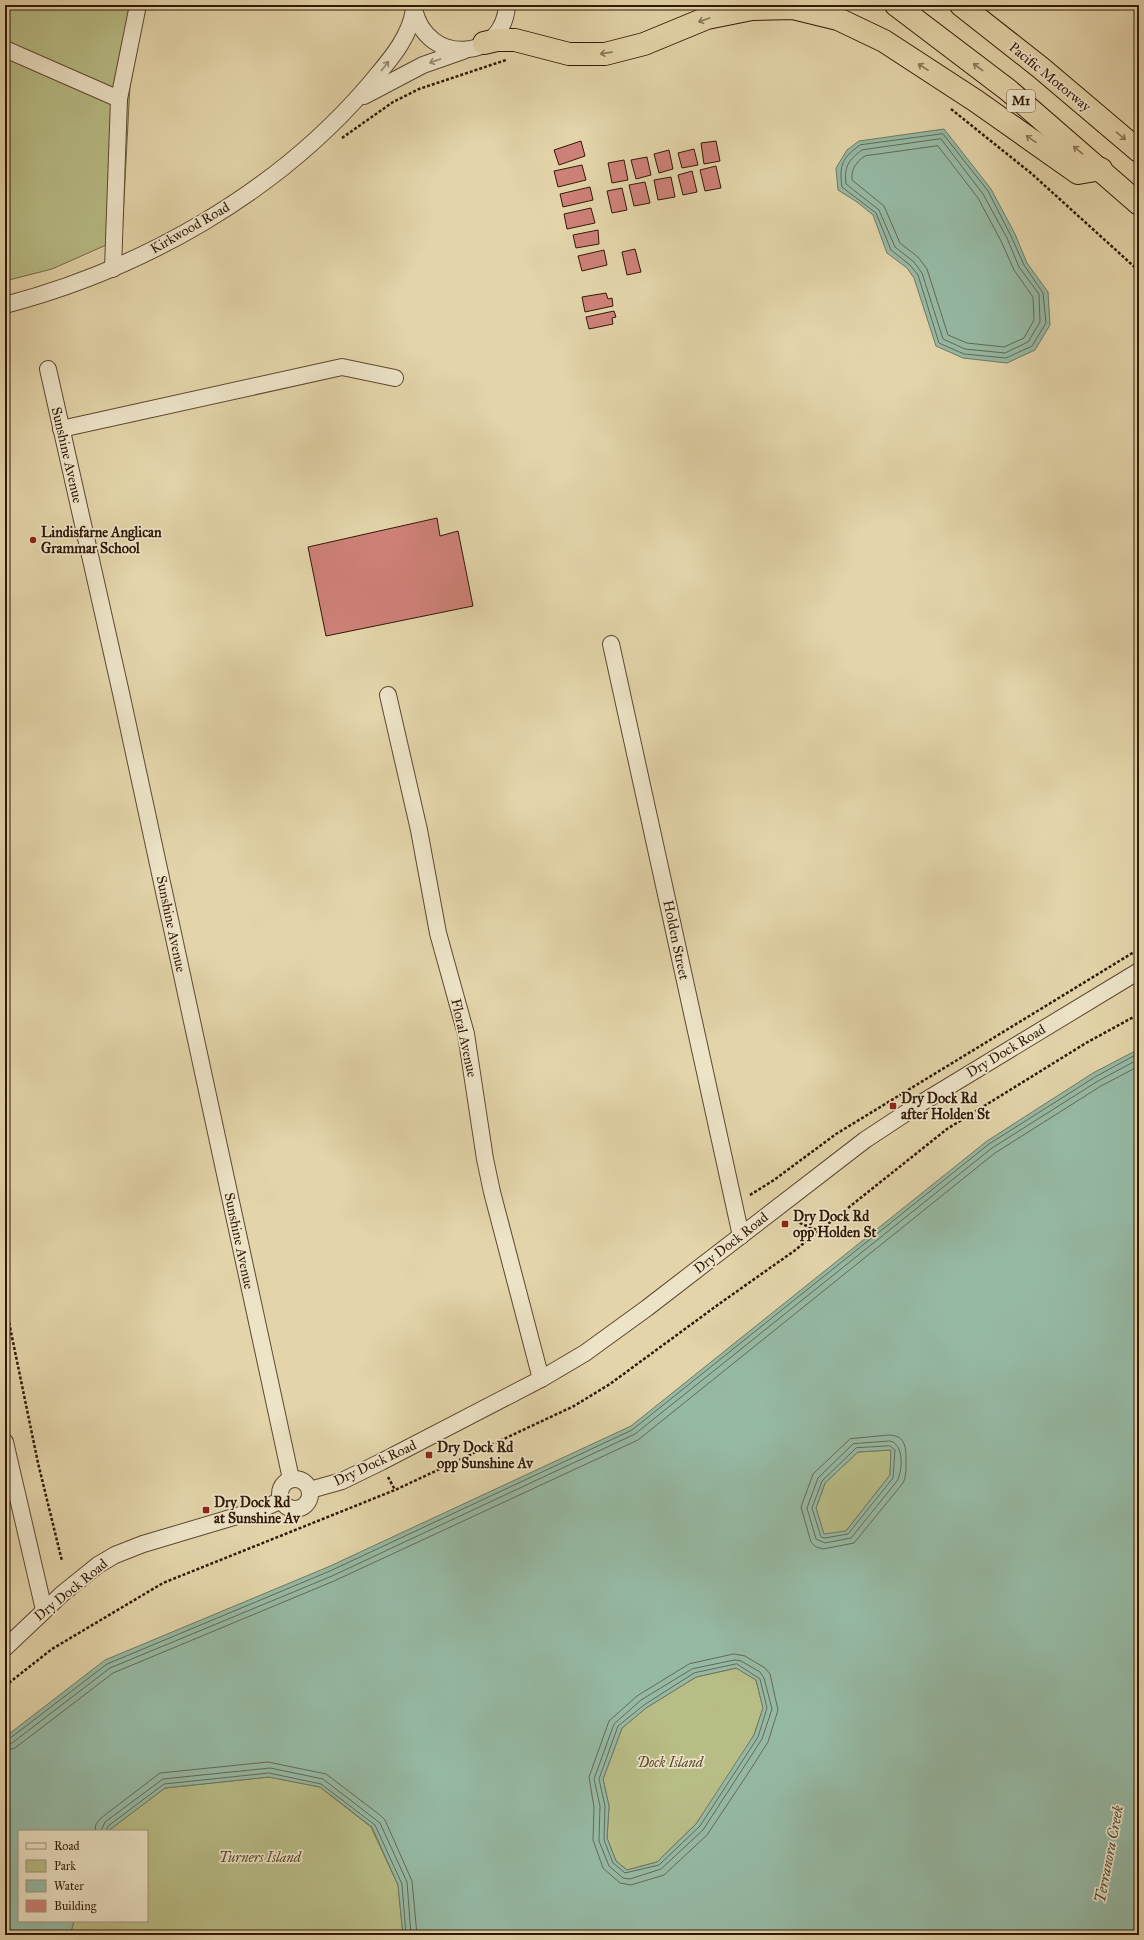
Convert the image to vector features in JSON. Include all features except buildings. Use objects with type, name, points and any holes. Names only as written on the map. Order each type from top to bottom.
[{"type":"highway","name":"M1","points":[[896,5],[1008,90],[1101,169],[1139,204]]},
{"type":"highway","name":"Pacific Motorway","points":[[961,5],[1041,68],[1139,151]]},
{"type":"highway","points":[[478,46],[501,40],[515,40],[569,54],[604,54],[644,44],[707,18],[752,9],[793,8],[838,20],[884,41],[976,101],[1078,172],[1101,169]]},
{"type":"street","points":[[113,269],[119,99],[138,5]]},
{"type":"street","points":[[414,7],[420,28],[434,42],[452,50],[478,46],[496,33],[502,25],[507,5]]},
{"type":"street","name":"Kirkwood Road","points":[[5,305],[58,291],[113,269],[183,234],[252,190],[298,154],[350,106],[382,70],[402,42],[410,25],[414,7]]},
{"type":"street","name":"Kirkwood Road","points":[[350,106],[378,88],[412,70],[478,46]]},
{"type":"street","points":[[5,49],[119,99]]},
{"type":"street","points":[[61,429],[342,367],[394,378]]},
{"type":"street","name":"Sunshine Avenue","points":[[48,370],[121,693],[291,1479]]},
{"type":"street","name":"Holden Street","points":[[611,644],[741,1236]]},
{"type":"street","name":"Floral Avenue","points":[[388,695],[419,830],[438,934],[466,1034],[485,1159],[492,1192],[541,1380]]},
{"type":"street","name":"Dry Dock Road","points":[[310,1490],[342,1481],[375,1465],[541,1380],[592,1349],[865,1140],[918,1105],[1139,971]]},
{"type":"street","points":[[5,1442],[44,1610]]},
{"type":"street","points":[[291,1479],[303,1480],[310,1490],[310,1498],[308,1503],[300,1508],[290,1508],[282,1500],[281,1487],[291,1479]]},
{"type":"street","name":"Dry Dock Road","points":[[5,1648],[44,1610],[98,1565],[125,1550],[264,1508],[282,1500]]},
{"type":"path","points":[[340,139],[393,102],[412,93],[509,59]]},
{"type":"path","points":[[946,105],[1032,174],[1139,272]]},
{"type":"path","points":[[5,1686],[52,1649],[163,1583],[395,1490],[574,1406],[610,1384],[819,1231],[947,1128],[1086,1043],[1139,1014]]},
{"type":"path","points":[[795,1221],[819,1231]]},
{"type":"path","points":[[5,1303],[38,1463],[62,1561]]},
{"type":"path","points":[[388,1477],[395,1490]]},
{"type":"green space","points":[[5,5],[145,5],[130,85],[122,238],[52,269],[5,281]]},
{"type":"green space","points":[[891,1450],[890,1475],[846,1531],[824,1535],[816,1508],[825,1483],[858,1452]]},
{"type":"green space","name":"Dock Island","points":[[737,1668],[756,1680],[763,1708],[754,1735],[735,1767],[696,1824],[657,1862],[627,1870],[616,1861],[607,1838],[609,1806],[603,1779],[622,1728],[646,1708],[696,1677]]},
{"type":"green space","name":"Turners Island","points":[[269,1777],[320,1787],[371,1827],[398,1885],[403,1935],[70,1935],[74,1922],[148,1922],[148,1830],[109,1830],[165,1788]]},
{"type":"water","points":[[944,129],[991,189],[1015,234],[1027,263],[1048,292],[1050,325],[1035,350],[1007,363],[963,358],[936,346],[914,278],[907,268],[887,253],[873,215],[857,202],[838,190],[836,168],[847,150],[859,141]]},
{"type":"water","name":"Terranora Creek","points":[[1139,1049],[1139,1935],[403,1935],[398,1885],[372,1827],[320,1787],[269,1777],[165,1788],[109,1830],[18,1830],[18,1922],[74,1922],[70,1935],[5,1935],[5,1737],[105,1660],[328,1567],[631,1426],[987,1141],[1093,1073]],"holes":[[[891,1450],[890,1475],[846,1531],[824,1534],[816,1508],[825,1483],[858,1452]],[[736,1668],[756,1680],[763,1708],[754,1735],[696,1824],[657,1862],[627,1870],[616,1861],[607,1838],[609,1806],[603,1779],[622,1728],[646,1708],[696,1677]]]},
{"type":"place","name":"Lindisfarne Anglican Grammar School","points":[[33,540]]},
{"type":"place","name":"Dry Dock Rd after Holden St","points":[[893,1106]]},
{"type":"place","name":"Dry Dock Rd opp Holden St","points":[[785,1224]]},
{"type":"place","name":"Dry Dock Rd opp Sunshine Av","points":[[429,1455]]},
{"type":"place","name":"Dry Dock Rd at Sunshine Av","points":[[206,1510]]}]
